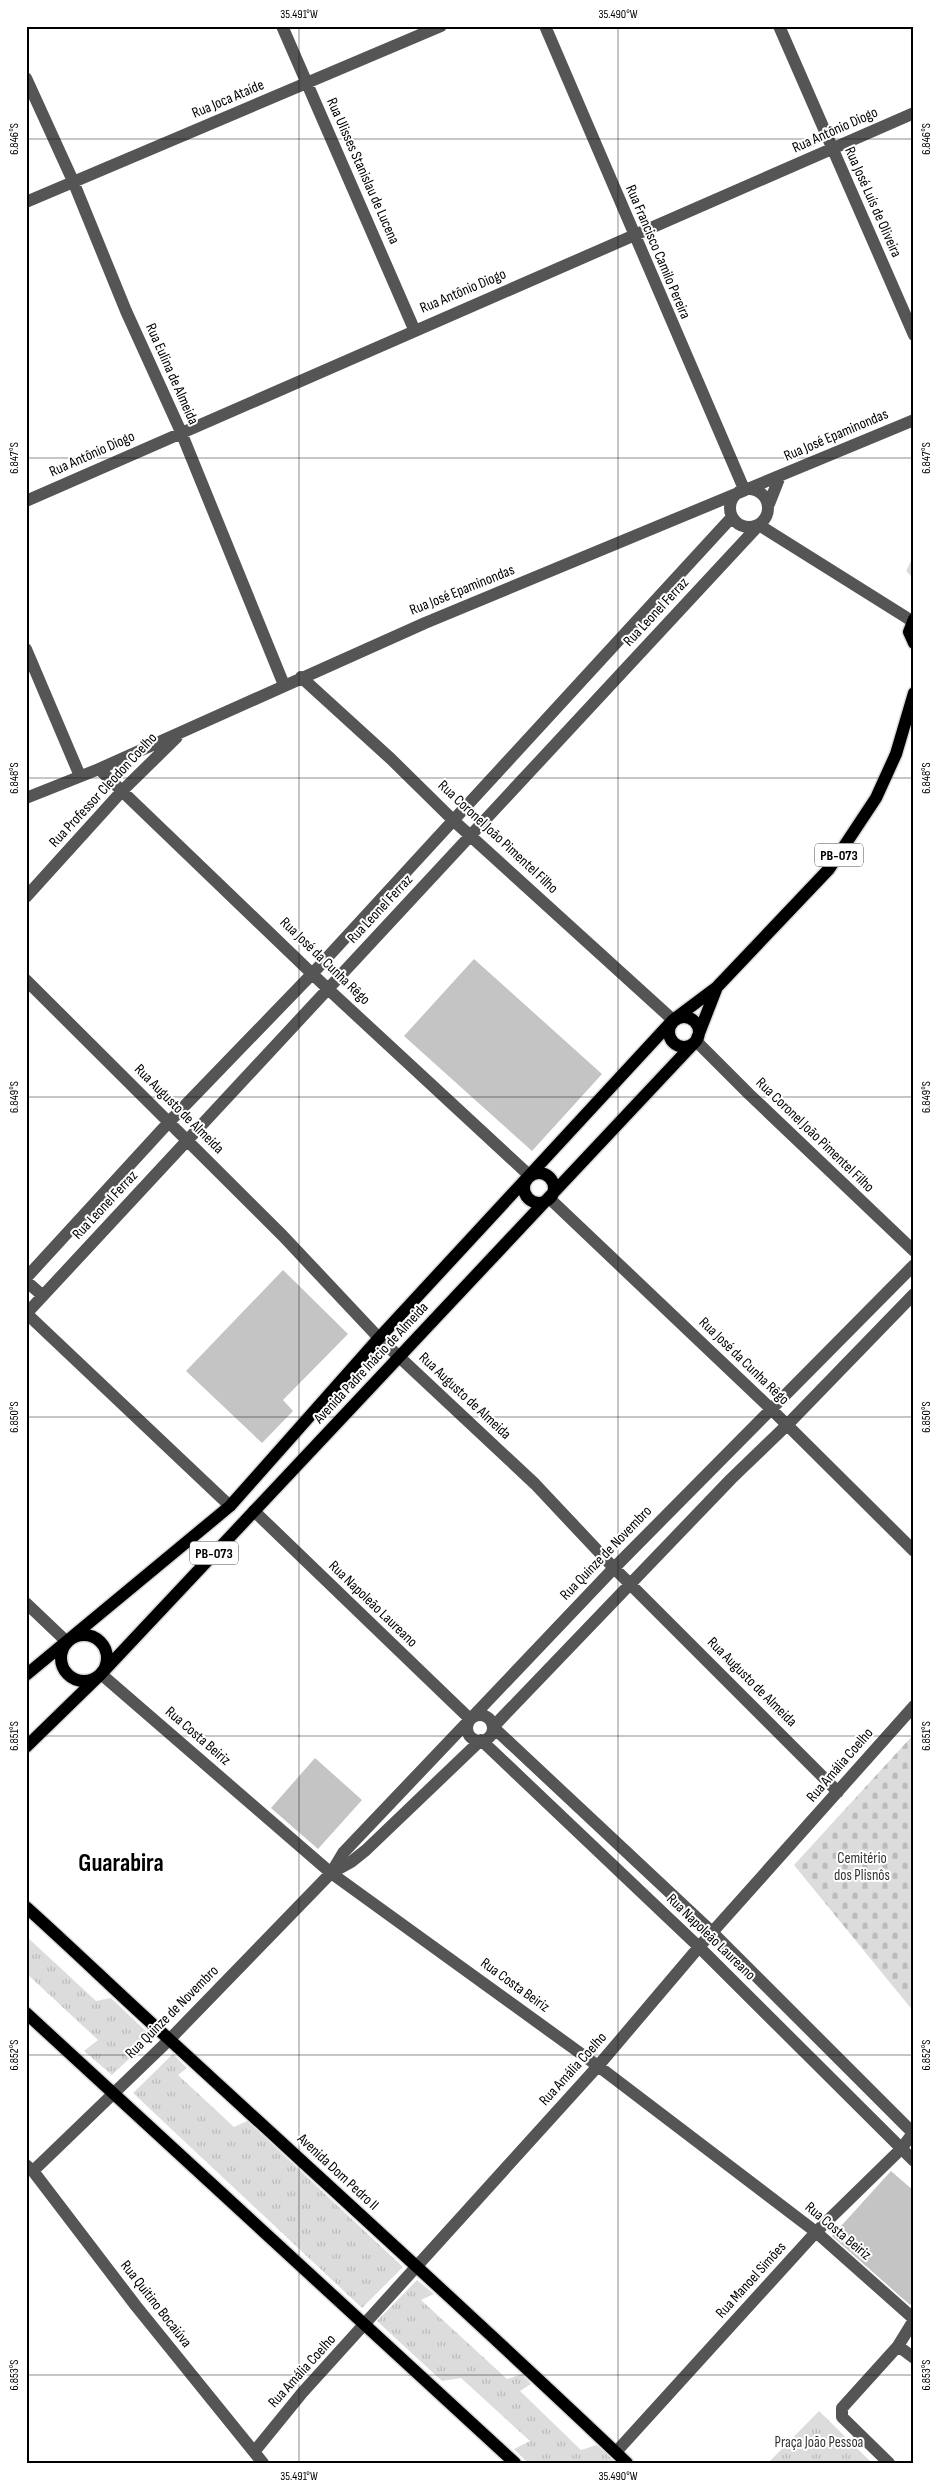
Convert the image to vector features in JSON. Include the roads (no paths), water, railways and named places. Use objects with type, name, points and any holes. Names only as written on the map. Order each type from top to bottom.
[{"type":"main road","points":[[913,620],[909,632],[914,643]]},
{"type":"main road","name":"Avenida Padre Inácio de Almeida","points":[[26,1675],[230,1506],[379,1338],[673,1020],[717,987],[829,869],[850,840],[876,798],[896,754],[914,693]]},
{"type":"main road","name":"Avenida Padre Inácio de Almeida","points":[[26,1747],[101,1674],[696,1041],[717,987]]},
{"type":"main road","points":[[688,1017],[696,1022],[700,1032],[696,1041],[683,1047],[673,1044],[668,1029],[673,1020],[688,1017]]},
{"type":"main road","points":[[538,1173],[550,1178],[554,1186],[549,1198],[539,1202],[529,1199],[524,1185],[530,1176],[538,1173]]},
{"type":"main road","points":[[86,1635],[92,1636],[103,1644],[106,1649],[107,1662],[101,1674],[86,1681],[71,1677],[62,1664],[63,1648],[67,1642],[73,1638],[86,1635]]},
{"type":"main road","name":"Avenida Dom Pedro II","points":[[26,1907],[110,1982],[169,2040],[416,2266],[627,2463]]},
{"type":"main road","points":[[26,2013],[515,2463]]},
{"type":"street","name":"Rua Ulisses Stanislau de Lucena","points":[[282,26],[414,329]]},
{"type":"street","name":"Rua Joca Ataíde","points":[[26,202],[442,26]]},
{"type":"street","name":"Rua Francisco Camilo Pereira","points":[[545,26],[744,489]]},
{"type":"street","name":"Rua José Luís de Oliveira","points":[[779,26],[914,335]]},
{"type":"street","name":"Rua Eulina de Almeida","points":[[26,78],[73,181],[126,311],[181,432],[284,685]]},
{"type":"street","name":"Rua Antônio Diogo","points":[[26,501],[414,329],[832,150],[914,112]]},
{"type":"street","name":"Rua José Epaminondas","points":[[26,798],[99,769],[425,623],[914,420]]},
{"type":"street","points":[[769,504],[766,498],[757,490],[744,489],[731,500],[732,517],[746,527],[758,525],[767,516],[769,504],[780,476]]},
{"type":"street","name":"Rua Leonel Ferraz","points":[[26,1280],[169,1122],[313,973],[454,821],[732,517]]},
{"type":"street","points":[[758,525],[913,620]]},
{"type":"street","name":"Rua Leonel Ferraz","points":[[26,1314],[758,525]]},
{"type":"street","points":[[26,649],[80,776]]},
{"type":"street","name":"Rua Coronel João Pimentel Filho","points":[[301,677],[391,759],[454,821],[673,1020]]},
{"type":"street","name":"Rua Professor Cleodon Coelho","points":[[26,897],[122,791],[185,729]]},
{"type":"street","name":"Rua José da Cunha Rêgo","points":[[99,769],[328,988],[530,1176]]},
{"type":"street","name":"Rua Augusto de Almeida","points":[[26,980],[283,1236],[379,1338],[535,1484],[614,1568],[838,1792]]},
{"type":"street","name":"Rua Coronel João Pimentel Filho","points":[[696,1041],[914,1251]]},
{"type":"street","name":"Rua José da Cunha Rêgo","points":[[549,1198],[770,1408],[914,1551]]},
{"type":"street","name":"Rua Quinze de Novembro","points":[[30,2168],[169,2040],[331,1873],[343,1853],[614,1568],[770,1408],[914,1265]]},
{"type":"street","points":[[26,1280],[43,1296]]},
{"type":"street","points":[[493,1727],[490,1719],[482,1715],[470,1719],[467,1727],[470,1735],[481,1740],[490,1736],[493,1727],[631,1583],[914,1294]]},
{"type":"street","points":[[26,1314],[230,1506]]},
{"type":"street","name":"Rua Napoleão Laureano","points":[[254,1511],[470,1719]]},
{"type":"street","points":[[26,1603],[67,1642]]},
{"type":"street","name":"Rua Costa Beiriz","points":[[101,1674],[331,1873],[598,2066],[816,2232],[914,2319]]},
{"type":"street","name":"Rua Amália Coelho","points":[[254,2452],[302,2393],[598,2066],[700,1947],[914,1706]]},
{"type":"street","name":"Rua Napoleão Laureano","points":[[493,1727],[713,1933],[914,2133]]},
{"type":"street","name":"Rua Quinze de Novembro","points":[[331,1873],[351,1862],[366,1850],[481,1740]]},
{"type":"street","name":"Rua Napoleão Laureano","points":[[481,1740],[700,1947],[914,2161]]},
{"type":"street","name":"Rua Manoel Simões","points":[[616,2452],[816,2232],[901,2149],[914,2133]]},
{"type":"street","name":"Rua Quitino Bocaiúva","points":[[30,2168],[136,2306],[262,2463]]},
{"type":"street","points":[[889,2463],[842,2417],[842,2408],[898,2346],[914,2319]]},
{"type":"street","points":[[898,2346],[914,2358]]},
{"type":"district","name":"Guarabira","points":[[121,1863]]},
{"type":"park label","name":"Cemitério dos Plisnôs","points":[[862,1866]]},
{"type":"park label","name":"Praça João Pessoa","points":[[819,2442]]}]
